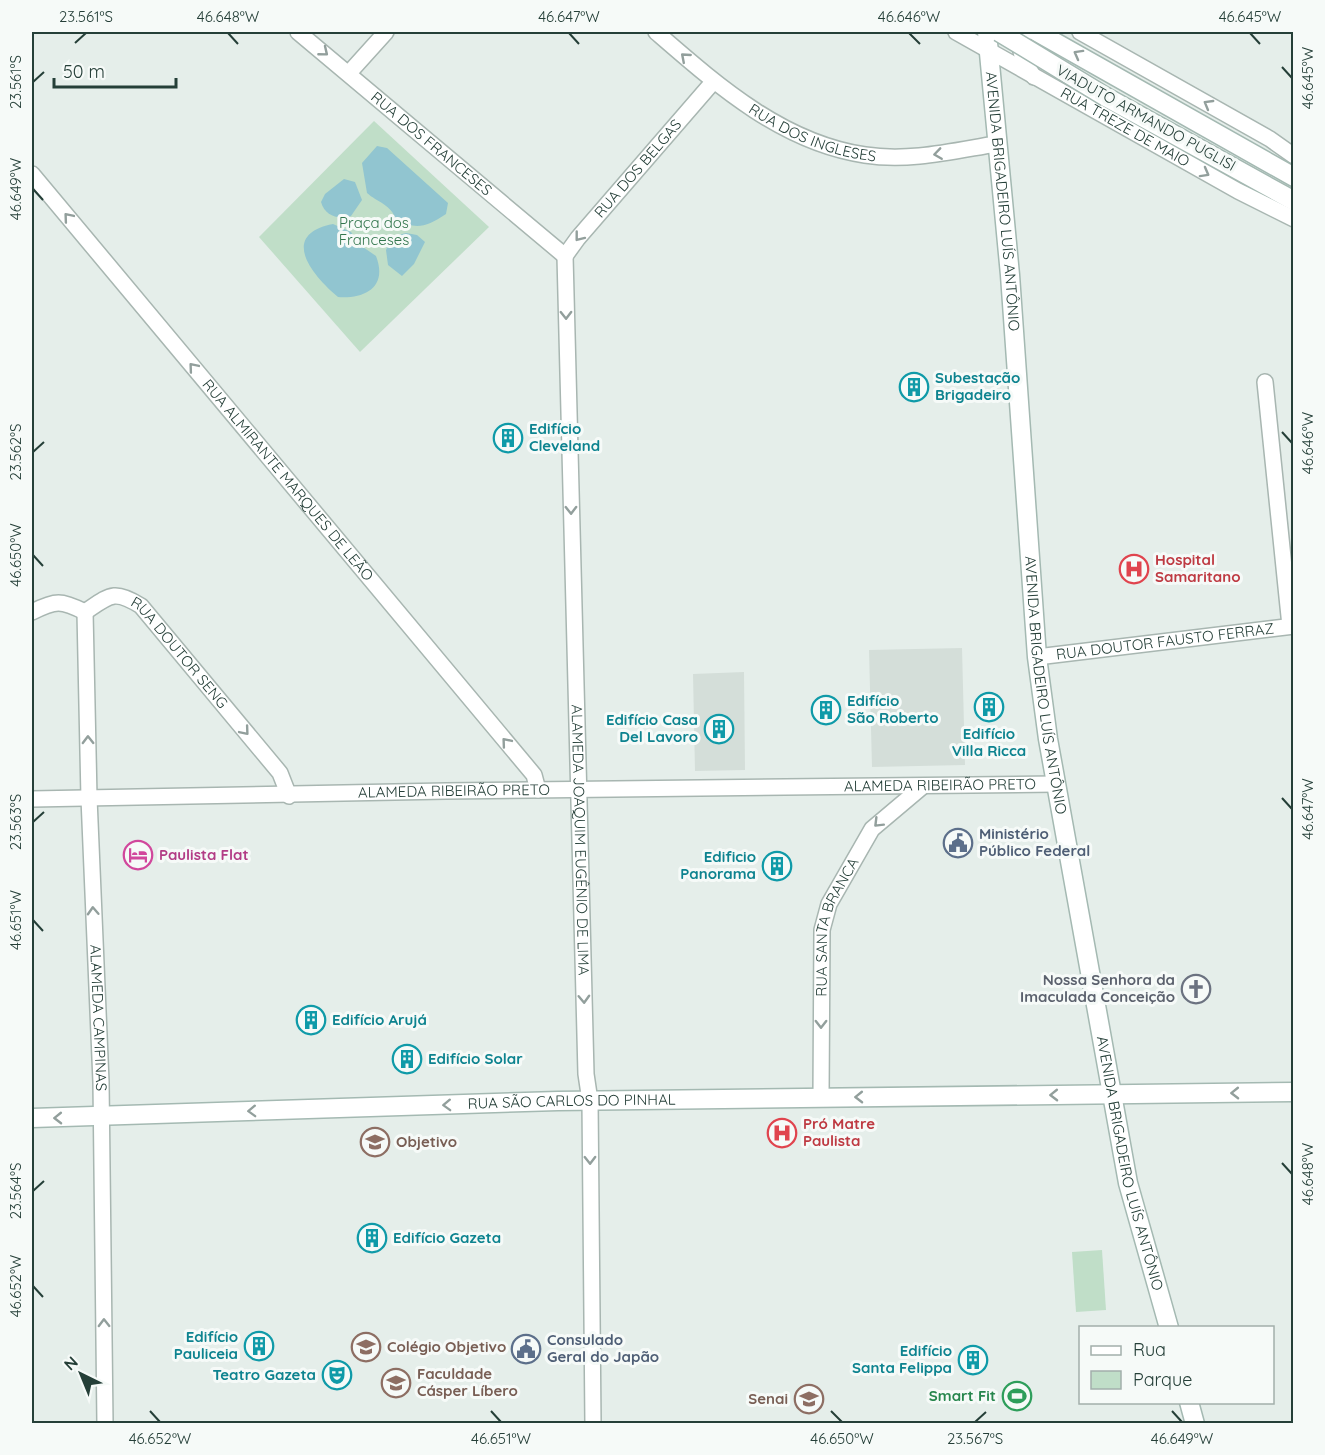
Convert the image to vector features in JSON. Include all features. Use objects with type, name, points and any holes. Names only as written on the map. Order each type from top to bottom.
[{"type":"main road","name":"AVENIDA BRIGADEIRO LUÍS ANTÔNIO","points":[[987,32],[1010,275],[1037,657],[1056,784],[1128,1183],[1167,1326]]},
{"type":"main road","name":"VIADUTO ARMANDO PUGLISI","points":[[999,32],[1106,97],[1293,201]]},
{"type":"main road","name":"VIADUTO ARMANDO PUGLISI","points":[[1037,32],[1293,177]]},
{"type":"main road","name":"RUA SÃO CARLOS DO PINHAL","points":[[32,1118],[590,1101],[1293,1092]]},
{"type":"main road","points":[[1190,1404],[1195,1424]]},
{"type":"street","name":"RUA DOS FRANCESES","points":[[298,32],[565,256]]},
{"type":"street","points":[[349,73],[386,32]]},
{"type":"street","name":"RUA DOS INGLESES","points":[[656,32],[713,82],[761,115],[790,131],[864,155],[919,156],[996,144]]},
{"type":"street","name":"RUA TREZE DE MAIO","points":[[956,32],[1034,78],[1293,219]]},
{"type":"street","points":[[1026,32],[1020,39],[1020,53],[1034,78]]},
{"type":"street","points":[[1080,32],[1270,139],[1293,156]]},
{"type":"street","name":"RUA DOS BELGAS","points":[[565,256],[713,82]]},
{"type":"street","name":"RUA ALMIRANTE MARQUES DE LEÃO","points":[[32,174],[534,775],[538,790]]},
{"type":"street","name":"ALAMEDA JOAQUIM EUGÊNIO DE LIMA","points":[[565,256],[586,1074],[590,1101],[593,1424]]},
{"type":"street","points":[[1265,382],[1292,626]]},
{"type":"street","name":"RUA DOUTOR SENG","points":[[85,612],[107,596],[125,596],[141,606],[280,773],[289,796]]},
{"type":"street","points":[[32,612],[51,603],[65,601],[85,612]]},
{"type":"street","name":"ALAMEDA CAMPINAS","points":[[85,612],[89,798],[102,1116],[105,1424]]},
{"type":"street","name":"RUA DOUTOR FAUSTO FERRAZ","points":[[1037,657],[1292,626]]},
{"type":"street","name":"ALAMEDA RIBEIRÃO PRETO","points":[[32,799],[579,789],[1056,784]]},
{"type":"street","name":"RUA SANTA BRANCA","points":[[821,1098],[822,930],[829,904],[877,823],[923,786]]},
{"type":"shaded area","points":[[962,648],[965,765],[872,767],[869,650]]},
{"type":"shaded area","points":[[744,672],[745,770],[695,771],[693,674]]},
{"type":"green space","name":"Praça dos Franceses","points":[[374,121],[489,227],[360,352],[259,237]]},
{"type":"green space","points":[[1102,1250],[1106,1310],[1076,1312],[1072,1252]]},
{"type":"water","points":[[377,146],[387,148],[448,203],[446,214],[421,226],[410,225],[396,220],[388,207],[367,193],[362,163]]},
{"type":"water","points":[[344,179],[355,182],[362,200],[351,216],[337,217],[329,214],[321,202],[325,194]]},
{"type":"water","points":[[333,224],[351,232],[360,245],[376,256],[379,276],[372,289],[365,293],[338,297],[311,268],[304,246],[307,237],[316,229]]},
{"type":"water","points":[[406,233],[417,235],[425,242],[414,264],[402,276],[388,265],[386,250],[392,237]]},
{"type":"place","name":"Subestação Brigadeiro","points":[[914,387]]},
{"type":"place","name":"Edifício Cleveland","points":[[508,438]]},
{"type":"place","name":"Hospital Samaritano","points":[[1134,569]]},
{"type":"place","name":"Edifício Villa Ricca","points":[[989,707]]},
{"type":"place","name":"Edifício São Roberto","points":[[826,710]]},
{"type":"place","name":"Edifício Casa Del Lavoro","points":[[719,729]]},
{"type":"place","name":"Ministério Público Federal","points":[[958,843]]},
{"type":"place","name":"Paulista Flat","points":[[138,855]]},
{"type":"place","name":"Edificio Panorama","points":[[777,866]]},
{"type":"place","name":"Nossa Senhora da Imaculada Conceição","points":[[1196,989]]},
{"type":"place","name":"Edifício Arujá","points":[[311,1020]]},
{"type":"place","name":"Edifício Solar","points":[[407,1059]]},
{"type":"place","name":"Pró Matre Paulista","points":[[782,1133]]},
{"type":"place","name":"Objetivo","points":[[375,1142]]},
{"type":"place","name":"Edifício Gazeta","points":[[372,1238]]},
{"type":"place","name":"Edifício Pauliceia","points":[[259,1346]]},
{"type":"place","name":"Colégio Objetivo","points":[[366,1347]]},
{"type":"place","name":"Consulado Geral do Japão","points":[[526,1349]]},
{"type":"place","name":"Edifício Santa Felippa","points":[[973,1360]]},
{"type":"place","name":"Teatro Gazeta","points":[[337,1375]]},
{"type":"place","name":"Faculdade Cásper Líbero","points":[[396,1383]]},
{"type":"place","name":"Smart Fit","points":[[1017,1396]]},
{"type":"place","name":"Senai","points":[[809,1399]]}]
